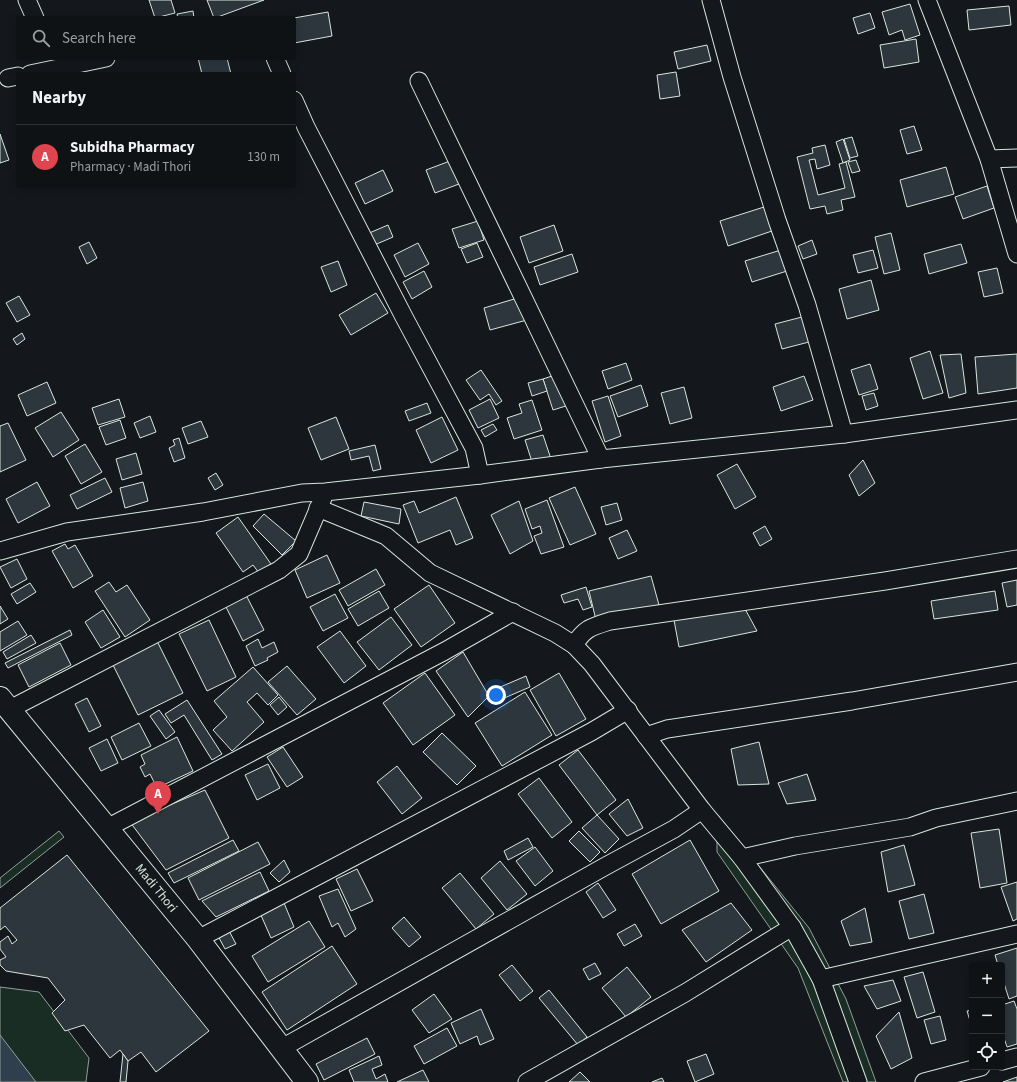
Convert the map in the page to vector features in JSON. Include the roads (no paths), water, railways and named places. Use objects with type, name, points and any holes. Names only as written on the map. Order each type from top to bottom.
[{"type":"main road","name":"Madi Thori","points":[[5,703],[198,940],[282,1048],[306,1082]]},
{"type":"street","points":[[27,0],[34,16]]},
{"type":"street","points":[[711,0],[732,77],[777,220],[807,305],[844,434]]},
{"type":"street","points":[[927,0],[989,159],[1017,254]]},
{"type":"street","points":[[35,72],[55,63],[86,60]]},
{"type":"street","points":[[276,60],[281,72]]},
{"type":"street","points":[[419,81],[600,459]]},
{"type":"street","points":[[296,104],[306,127],[404,317],[474,448],[480,474]]},
{"type":"street","points":[[989,159],[1017,158]]},
{"type":"street","points":[[0,551],[67,532],[203,512],[302,493],[325,492],[600,459],[844,434],[1017,410]]},
{"type":"street","points":[[5,703],[279,570],[299,554],[325,492]]},
{"type":"street","points":[[318,508],[386,536],[430,573],[555,633],[574,645],[592,664],[702,810],[742,858],[792,927],[821,979],[858,1082]]},
{"type":"street","points":[[574,645],[582,633],[594,626],[610,621],[885,581],[1017,559]]},
{"type":"street","points":[[107,828],[445,651],[513,612]]},
{"type":"street","points":[[646,736],[667,729],[852,701],[1017,672]]},
{"type":"street","points":[[198,940],[591,732],[628,710]]},
{"type":"street","points":[[742,858],[795,846],[910,827],[936,818],[1017,801]]},
{"type":"street","points":[[282,1048],[674,829],[702,810]]},
{"type":"street","points":[[527,1082],[685,993],[792,927]]},
{"type":"street","points":[[821,979],[1017,934]]},
{"type":"street","points":[[1005,1061],[1017,1058]]},
{"type":"street","points":[[924,1082],[970,1070]]},
{"type":"water","points":[[0,1035],[36,1082],[0,1082]]},
{"type":"place","name":"Subidha Pharmacy","points":[[158,814]]}]
